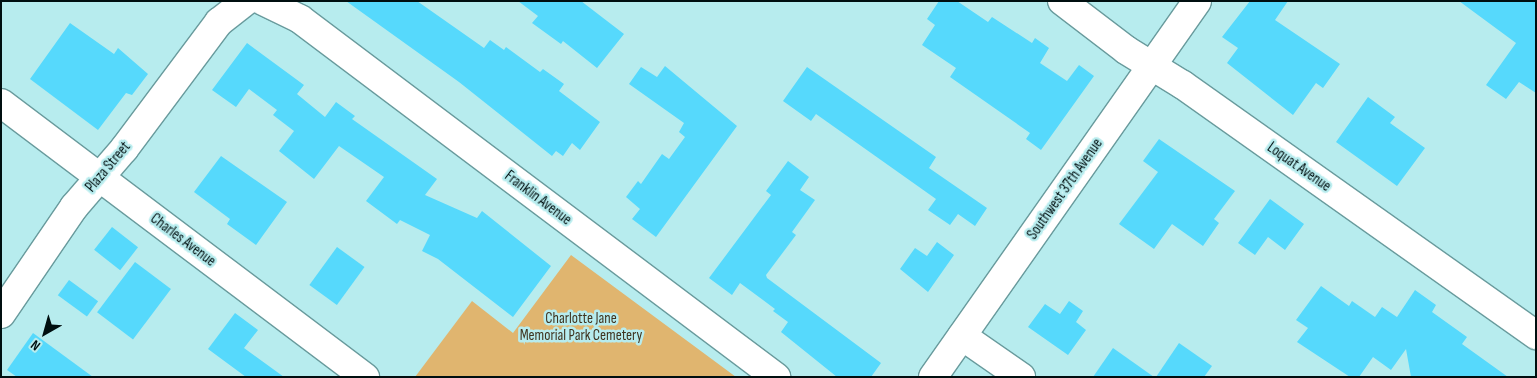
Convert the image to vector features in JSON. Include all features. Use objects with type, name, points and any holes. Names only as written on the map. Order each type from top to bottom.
[{"type":"street","name":"Plaza Street","points":[[1,314],[74,207],[101,177],[222,12],[246,1]]},
{"type":"street","name":"Franklin Avenue","points":[[263,1],[293,10],[776,377]]},
{"type":"street","name":"Loquat Avenue","points":[[1062,1],[1536,335]]},
{"type":"street","name":"Southwest 37th Avenue","points":[[933,377],[1197,1]]},
{"type":"street","name":"Charles Avenue","points":[[1,103],[366,377]]},
{"type":"street","points":[[962,336],[1021,377]]},
{"type":"green space","name":"Charlotte Jane Memorial Park Cemetery","points":[[571,255],[736,377],[415,377],[472,301],[513,333]]},
{"type":"building","points":[[346,1],[417,1],[484,48],[490,40],[504,50],[506,47],[540,72],[543,69],[564,84],[559,91],[600,122],[580,150],[572,143],[563,156],[556,151],[552,156],[459,82]]},
{"type":"building","points":[[518,1],[581,1],[624,34],[597,68],[563,41],[561,44],[532,23],[538,16]]},
{"type":"building","points":[[939,1],[957,1],[988,22],[992,17],[1032,43],[1035,38],[1049,48],[1040,63],[1067,81],[1079,65],[1094,76],[1041,150],[1026,139],[1030,133],[950,77],[956,68],[922,45],[935,25],[927,19]]},
{"type":"building","points":[[1250,1],[1288,1],[1275,20],[1340,64],[1323,88],[1316,83],[1293,115],[1227,63],[1238,48],[1222,37]]},
{"type":"building","points":[[1459,1],[1536,1],[1536,93],[1519,82],[1506,99],[1486,85],[1516,43]]},
{"type":"building","points":[[70,23],[114,54],[118,48],[148,74],[132,95],[126,93],[98,130],[30,79]]},
{"type":"building","points":[[247,43],[304,85],[297,94],[325,117],[336,102],[355,116],[352,119],[437,179],[425,195],[477,218],[482,211],[551,266],[513,317],[438,259],[422,251],[430,235],[400,220],[397,224],[366,201],[384,177],[339,146],[314,179],[279,151],[294,131],[273,115],[277,110],[249,89],[236,107],[212,90]]},
{"type":"building","points":[[665,66],[737,126],[656,237],[632,219],[640,209],[626,197],[638,181],[641,184],[662,154],[669,159],[685,137],[679,132],[684,123],[629,84],[641,67],[657,77]]},
{"type":"building","points":[[807,67],[936,157],[929,168],[987,208],[975,226],[958,214],[950,225],[928,210],[936,199],[816,114],[811,121],[783,101]]},
{"type":"building","points":[[1368,97],[1395,117],[1390,123],[1425,148],[1397,186],[1336,142]]},
{"type":"building","points":[[1159,139],[1235,191],[1214,219],[1219,223],[1203,246],[1172,224],[1154,249],[1119,224],[1158,172],[1143,161]]},
{"type":"building","points":[[221,156],[287,202],[256,245],[227,224],[230,219],[194,192]]},
{"type":"building","points":[[788,161],[809,177],[800,190],[815,200],[792,232],[796,235],[766,275],[767,278],[881,363],[871,377],[837,377],[781,332],[788,322],[773,311],[775,309],[740,283],[732,295],[709,278],[771,195],[766,191]]},
{"type":"building","points":[[1270,199],[1304,224],[1285,250],[1268,237],[1255,255],[1238,243]]},
{"type":"building","points":[[112,227],[138,247],[120,270],[94,250]]},
{"type":"building","points":[[937,242],[954,255],[928,292],[900,269],[915,248],[927,256]]},
{"type":"building","points":[[337,247],[365,267],[337,305],[309,285]]},
{"type":"building","points":[[135,262],[171,289],[133,339],[97,312]]},
{"type":"building","points":[[69,280],[98,301],[87,317],[58,295]]},
{"type":"building","points":[[1321,286],[1349,306],[1352,301],[1375,317],[1382,307],[1397,317],[1415,290],[1436,305],[1432,312],[1467,337],[1462,344],[1508,377],[1411,377],[1406,349],[1391,370],[1373,357],[1359,377],[1350,377],[1297,342],[1308,328],[1296,320]]},
{"type":"building","points":[[1069,301],[1083,311],[1076,322],[1086,330],[1068,355],[1028,327],[1045,304],[1060,314]]},
{"type":"building","points":[[235,313],[258,330],[244,348],[284,377],[246,377],[208,349]]},
{"type":"building","points":[[33,333],[93,377],[17,377],[7,370]]},
{"type":"building","points":[[1179,343],[1212,366],[1204,377],[1156,377]]},
{"type":"building","points":[[1113,348],[1154,377],[1093,377]]}]
